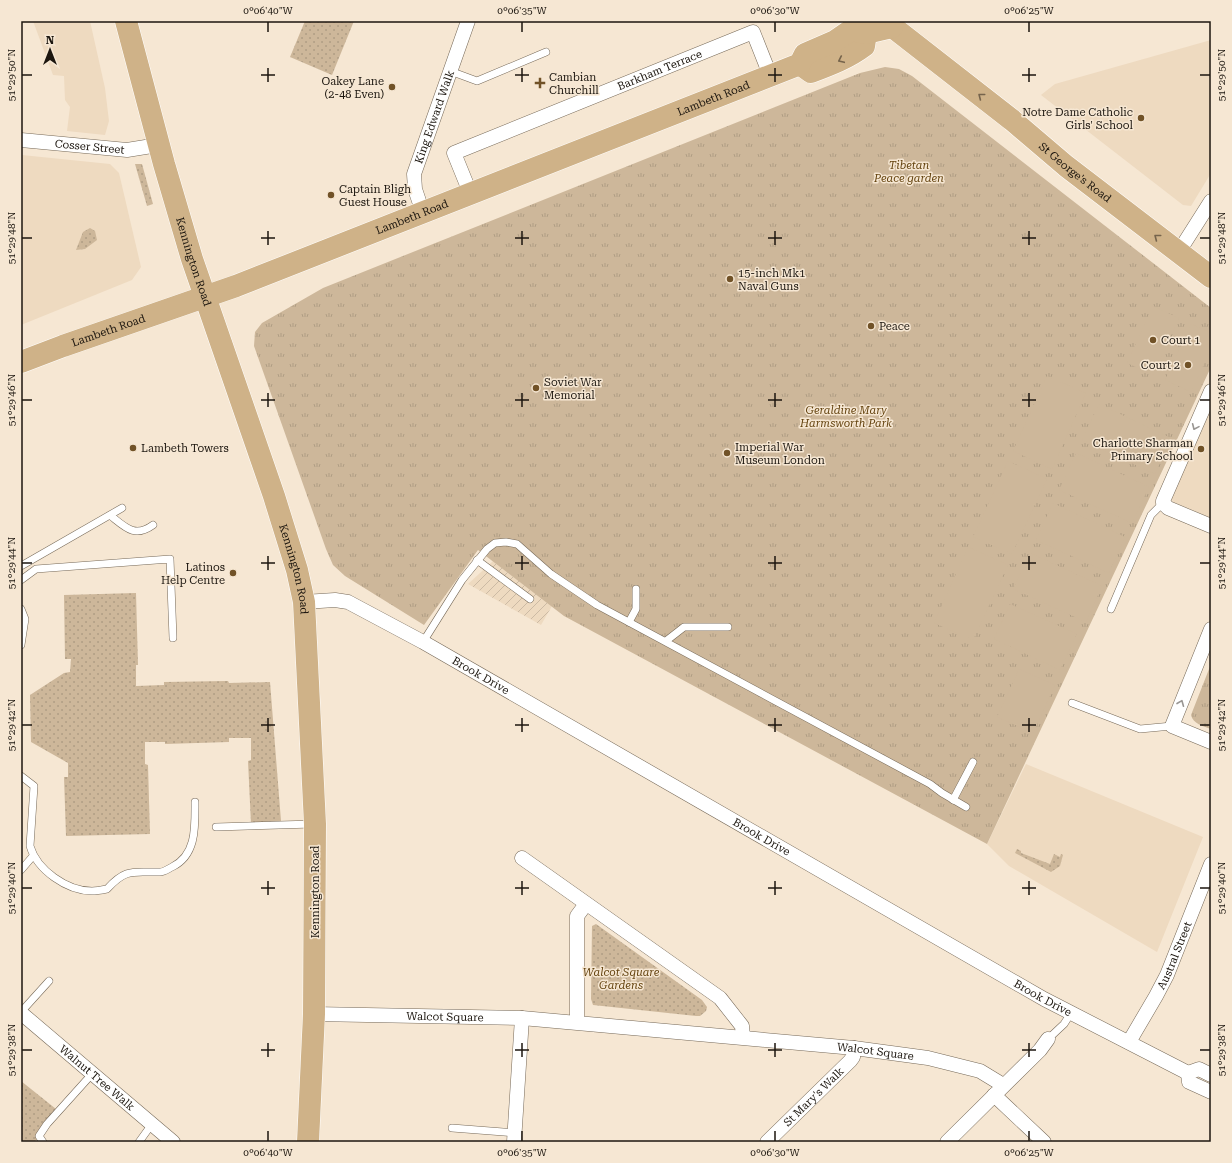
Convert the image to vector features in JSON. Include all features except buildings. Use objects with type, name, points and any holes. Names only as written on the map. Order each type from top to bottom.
[{"type":"main road","name":"Kennington Road","points":[[126,21],[158,145],[192,259],[274,496],[297,570],[304,602],[315,824],[314,1014],[308,1142]]},
{"type":"main road","name":"Lambeth Road","points":[[21,362],[242,284],[800,64],[805,54],[835,41],[851,30],[866,33],[894,23]]},
{"type":"main road","name":"St George's Road","points":[[894,23],[1178,253],[1211,277]]},
{"type":"street","name":"King Edward Walk","points":[[423,213],[415,189],[414,174],[468,21]]},
{"type":"street","name":"Barkham Terrace","points":[[471,194],[454,153],[753,32],[770,75]]},
{"type":"street","name":"Cosser Street","points":[[21,140],[127,150],[158,145]]},
{"type":"street","points":[[1178,253],[1211,201]]},
{"type":"street","points":[[1211,391],[1163,497],[1163,503],[1168,508],[1211,526]]},
{"type":"street","name":"Brook Drive","points":[[304,602],[336,600],[348,602],[423,642],[1071,1013],[1188,1073],[1189,1082],[1211,1092]]},
{"type":"street","points":[[1211,629],[1172,726],[1211,742]]},
{"type":"street","points":[[522,858],[720,998],[742,1026],[743,1037]]},
{"type":"street","name":"Austral Street","points":[[1128,1042],[1153,1002],[1167,975],[1211,864]]},
{"type":"street","points":[[577,1022],[577,916],[586,904]]},
{"type":"street","name":"Walnut Tree Walk","points":[[21,1012],[173,1142]]},
{"type":"street","name":"Walcot Square","points":[[314,1014],[522,1018],[743,1037],[854,1048],[928,1058],[980,1072],[999,1090],[1044,1142]]},
{"type":"street","points":[[514,1138],[522,1018]]},
{"type":"street","points":[[947,1142],[1040,1050],[1048,1039]]},
{"type":"street","name":"St Mary's Walk","points":[[767,1142],[846,1066],[853,1057],[854,1048]]},
{"type":"street","points":[[1188,1073],[1199,1069],[1211,1075]]},
{"type":"lane","points":[[450,71],[477,81],[546,52]]},
{"type":"lane","points":[[1111,609],[1151,515],[1163,503]]},
{"type":"lane","points":[[21,566],[111,516],[122,508]]},
{"type":"lane","points":[[111,516],[133,531],[144,531],[153,525]]},
{"type":"lane","points":[[423,642],[462,580],[487,549],[495,543],[506,542],[517,544],[551,574],[574,590],[629,622],[930,784],[966,806]]},
{"type":"lane","points":[[21,580],[36,568],[170,559],[173,638]]},
{"type":"lane","points":[[478,560],[530,599]]},
{"type":"lane","points":[[629,622],[636,609],[636,589]]},
{"type":"lane","points":[[21,609],[25,619],[21,645]]},
{"type":"lane","points":[[666,641],[684,627],[728,627]]},
{"type":"lane","points":[[1072,703],[1140,729],[1172,726]]},
{"type":"lane","points":[[954,800],[973,762]]},
{"type":"lane","points":[[21,776],[34,786],[30,846],[33,856],[44,869],[58,880],[74,887],[91,891],[107,889],[113,882],[129,872],[163,872],[179,864],[190,850],[195,829],[194,802]]},
{"type":"lane","points":[[216,827],[315,824]]},
{"type":"lane","points":[[21,870],[33,856]]},
{"type":"lane","points":[[21,1012],[48,981]]},
{"type":"lane","points":[[1048,1039],[1064,1024],[1071,1013]]},
{"type":"lane","points":[[42,1142],[39,1136],[47,1124],[92,1074]]},
{"type":"lane","points":[[139,1142],[152,1124]]},
{"type":"lane","points":[[452,1128],[514,1138]]},
{"type":"shaded area","points":[[33,21],[90,21],[105,88],[109,121],[105,135],[67,131],[70,107],[65,100],[64,76],[53,75]]},
{"type":"shaded area","name":"Notre Dame Catholic Girls' School","points":[[1211,40],[1211,173],[1191,206],[1183,205],[1041,95],[1055,84]]},
{"type":"shaded area","points":[[22,155],[110,164],[119,173],[141,267],[132,280],[21,325]]},
{"type":"shaded area","name":"Charlotte Sharman Primary School","points":[[1211,406],[1211,518],[1173,502],[1170,492]]},
{"type":"shaded area","points":[[493,561],[552,606],[541,625],[468,584]]},
{"type":"shaded area","points":[[1026,764],[1203,837],[1157,952],[1009,866],[987,844]]},
{"type":"green space","points":[[305,21],[354,21],[332,75],[290,57]]},
{"type":"green space","name":"Geraldine Mary Harmsworth Park","points":[[885,67],[899,69],[912,76],[1211,308],[1211,367],[987,844],[564,616],[478,550],[424,625],[345,576],[333,565],[326,549],[254,346],[255,332],[262,323],[323,288],[860,73]]},
{"type":"green space","points":[[135,164],[142,164],[153,204],[147,206]]},
{"type":"green space","points":[[90,228],[95,231],[97,240],[85,249],[76,250],[83,232]]},
{"type":"green space","name":"Court 1","points":[[1153,306],[1179,318],[1153,375],[1127,363]]},
{"type":"green space","name":"Court 2","points":[[1191,324],[1211,333],[1211,349],[1191,392],[1165,380]]},
{"type":"green space","points":[[1047,376],[1086,393],[1052,469],[1013,451]]},
{"type":"green space","points":[[1099,404],[1171,438],[1155,474],[1082,440]]},
{"type":"green space","points":[[1076,453],[1149,487],[1132,523],[1059,490]]},
{"type":"green space","points":[[1008,461],[1047,479],[1012,554],[973,537]]},
{"type":"green space","points":[[1053,503],[1125,537],[1109,573],[1036,540]]},
{"type":"green space","points":[[968,547],[1008,565],[973,640],[934,623]]},
{"type":"green space","points":[[1030,553],[1102,586],[1086,622],[1013,589]]},
{"type":"green space","points":[[136,593],[138,665],[136,665],[136,686],[164,685],[164,682],[270,682],[281,821],[251,824],[248,761],[251,760],[251,738],[229,738],[229,742],[165,744],[165,742],[145,742],[145,764],[148,765],[150,834],[66,836],[64,777],[68,777],[68,763],[31,742],[30,695],[64,673],[70,672],[71,659],[65,659],[64,595]]},
{"type":"green space","points":[[1010,604],[1077,634],[1060,670],[994,639]]},
{"type":"green space","points":[[1211,664],[1211,729],[1196,723],[1191,715]]},
{"type":"green space","points":[[1019,669],[1055,685],[1033,733],[997,717]]},
{"type":"green space","points":[[1017,849],[1021,851],[1021,853],[1050,864],[1054,854],[1060,857],[1061,854],[1063,855],[1060,866],[1051,872],[1015,853]]},
{"type":"green space","name":"Walcot Square Gardens","points":[[596,924],[702,1000],[707,1007],[706,1011],[700,1016],[696,1016],[593,1005],[591,999],[592,926]]},
{"type":"green space","points":[[21,1081],[61,1113],[34,1142],[21,1142]]},
{"type":"place","name":"Cambian Churchill","points":[[540,83]]},
{"type":"place","name":"Oakey Lane (2-48 Even)","points":[[392,87]]},
{"type":"place","name":"Notre Dame Catholic Girls' School","points":[[1141,118]]},
{"type":"place","name":"Captain Bligh Guest House","points":[[331,195]]},
{"type":"place","name":"15-inch Mk1 Naval Guns","points":[[730,279]]},
{"type":"place","name":"Peace","points":[[871,326]]},
{"type":"place","name":"Court 1","points":[[1153,340]]},
{"type":"place","name":"Court 2","points":[[1188,365]]},
{"type":"place","name":"Soviet War Memorial","points":[[536,388]]},
{"type":"place","name":"Lambeth Towers","points":[[133,448]]},
{"type":"place","name":"Charlotte Sharman Primary School","points":[[1201,449]]},
{"type":"place","name":"Imperial War Museum London","points":[[727,453]]},
{"type":"place","name":"Latinos Help Centre","points":[[233,573]]},
{"type":"park label","name":"Tibetan Peace garden","points":[[909,171]]}]
